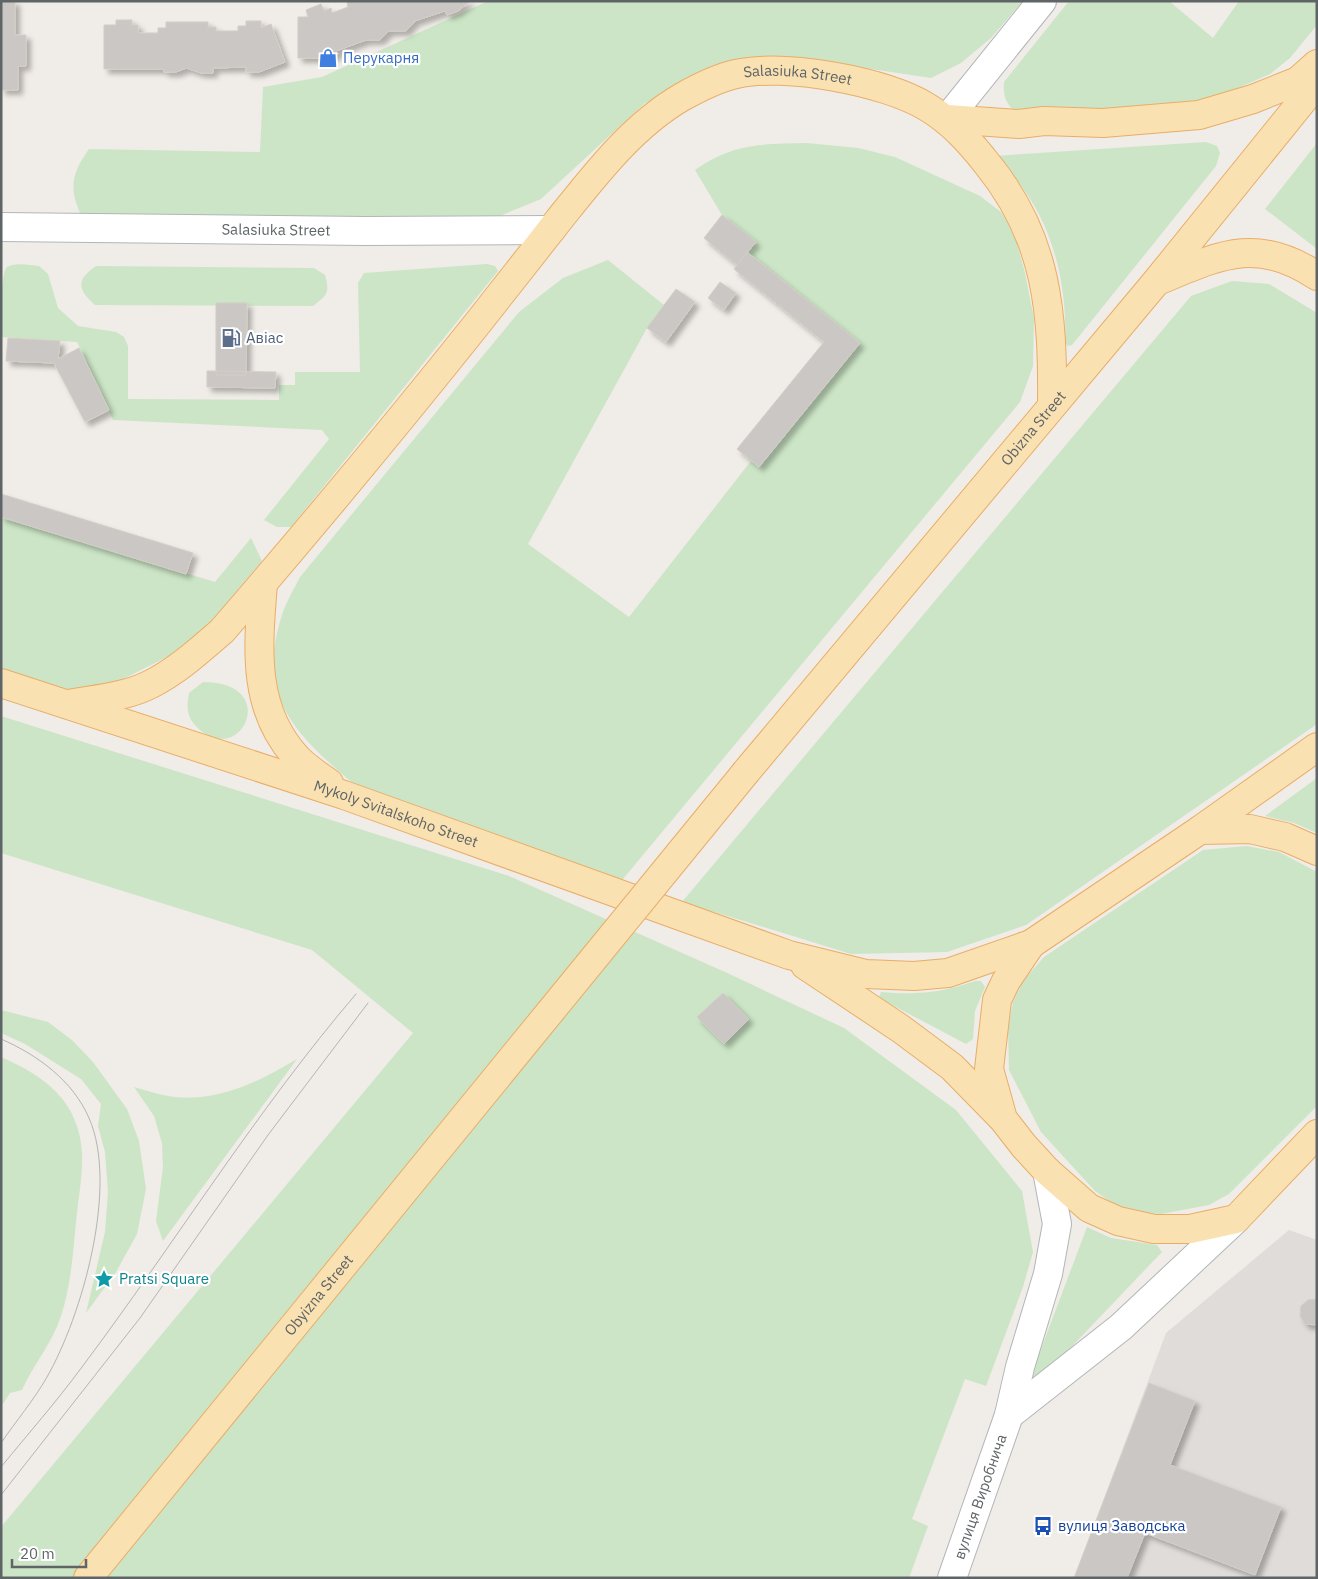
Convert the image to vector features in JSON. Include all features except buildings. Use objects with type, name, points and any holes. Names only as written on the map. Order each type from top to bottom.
[{"type":"main road","points":[[947,119],[1019,124],[1044,121],[1103,123],[1199,115],[1253,99],[1298,81],[1317,64]]},
{"type":"main road","name":"Salasiuka Street","points":[[69,704],[123,694],[151,684],[192,656],[222,631],[383,442],[586,186],[636,131],[658,112],[683,96],[737,74],[786,71],[837,77],[894,92],[919,102],[947,119]]},
{"type":"main road","name":"Obizna Street","points":[[550,1012],[746,772],[1156,282],[1317,83]]},
{"type":"main road","points":[[947,119],[996,175],[1023,217],[1032,237],[1048,295],[1053,352],[1052,405]]},
{"type":"main road","points":[[1156,282],[1203,262],[1241,252],[1274,255],[1317,276]]},
{"type":"main road","points":[[263,584],[258,644],[262,692],[278,734],[299,760],[344,795]]},
{"type":"main road","name":"Mykoly Svitalskoho Street","points":[[1,683],[344,795],[789,955]]},
{"type":"main road","points":[[789,955],[866,974],[914,976],[948,973],[1031,944],[1200,830],[1317,747]]},
{"type":"main road","points":[[1200,830],[1250,829],[1285,837],[1317,851]]},
{"type":"main road","points":[[1003,1118],[989,1069],[992,1030],[997,1000],[1006,981],[1031,944]]},
{"type":"main road","points":[[789,955],[901,1029],[952,1067],[1003,1118],[1024,1146],[1047,1170],[1089,1208],[1118,1221],[1154,1230],[1190,1229],[1236,1219],[1317,1134]]},
{"type":"main road","name":"Obyizna Street","points":[[88,1578],[550,1012]]},
{"type":"street","points":[[947,119],[1042,1]]},
{"type":"street","name":"Salasiuka Street","points":[[1,227],[365,231],[551,230]]},
{"type":"street","name":"вулиця Виробнича","points":[[952,1578],[1009,1415],[1020,1367],[1048,1274],[1057,1224],[1047,1170]]},
{"type":"street","points":[[1009,1415],[1121,1326],[1236,1219]]},
{"type":"shaded area","points":[[1289,1230],[1317,1240],[1317,1578],[1074,1578],[1166,1333]]},
{"type":"green space","points":[[488,1],[1023,1],[991,38],[961,63],[931,78],[811,60],[751,58],[691,81],[645,103],[541,199],[490,220],[85,223],[76,202],[74,185],[78,168],[89,149],[260,152],[263,87],[322,77]]},
{"type":"green space","points":[[1069,1],[1169,1],[1213,38],[1239,1],[1317,1],[1317,25],[1290,58],[1270,74],[1209,99],[1177,105],[1019,114],[1006,100],[1004,82]]},
{"type":"green space","points":[[1206,142],[1217,146],[1220,153],[1216,166],[1072,345],[1068,346],[1065,343],[1063,291],[1058,265],[1041,217],[1028,195],[994,156]]},
{"type":"green space","points":[[807,143],[858,148],[895,157],[980,196],[1001,212],[1015,236],[1034,319],[1033,366],[1020,402],[618,885],[354,784],[314,748],[299,731],[286,712],[278,692],[274,669],[275,644],[282,615],[300,577],[519,312],[563,278],[608,260],[664,305],[647,328],[528,544],[629,617],[751,461],[759,467],[860,343],[747,252],[755,242],[722,215],[695,170],[709,161],[735,150],[762,145]]},
{"type":"green space","points":[[1317,143],[1317,249],[1265,209]]},
{"type":"green space","points":[[19,264],[39,266],[48,274],[58,308],[78,326],[116,332],[124,337],[128,346],[128,399],[279,400],[279,385],[295,385],[295,372],[360,372],[358,283],[364,273],[487,264],[495,266],[498,271],[291,527],[277,527],[264,520],[329,439],[322,430],[113,420],[77,342],[1,337],[2,289],[7,267]]},
{"type":"green space","points":[[96,266],[314,268],[325,275],[327,290],[324,296],[313,306],[95,305],[85,294],[81,285],[85,276]]},
{"type":"green space","points":[[1232,281],[1269,284],[1317,313],[1317,724],[1026,925],[947,952],[851,954],[682,902],[1191,296]]},
{"type":"green space","points":[[1,517],[215,582],[251,538],[262,561],[191,645],[119,681],[68,690],[34,684],[1,673]]},
{"type":"green space","points":[[203,682],[227,686],[241,695],[247,707],[246,720],[240,731],[229,738],[215,738],[200,730],[190,718],[188,713],[189,693]]},
{"type":"green space","points":[[1,716],[509,876],[725,972],[844,1028],[956,1110],[1022,1191],[1033,1252],[1023,1287],[986,1386],[965,1379],[912,1519],[928,1526],[909,1578],[1,1578],[1,1527],[413,1033],[312,950],[1,853]]},
{"type":"green space","points":[[1317,778],[1317,833],[1294,823],[1265,816]]},
{"type":"green space","points":[[1246,846],[1279,852],[1317,872],[1317,1106],[1229,1194],[1209,1205],[1161,1214],[1138,1212],[1115,1205],[1095,1191],[1041,1132],[1009,1070],[1008,1027],[1013,1002],[1023,981],[1044,957],[1203,850]]},
{"type":"green space","points":[[981,981],[985,987],[975,1011],[973,1039],[966,1044],[879,998],[881,992],[929,992]]},
{"type":"green space","points":[[1,1010],[48,1022],[72,1040],[93,1062],[127,1109],[139,1141],[146,1189],[137,1234],[116,1272],[86,1313],[105,1232],[108,1192],[105,1152],[98,1126],[101,1104],[81,1079],[25,1044],[1,1033]]},
{"type":"green space","points":[[1,1057],[17,1064],[45,1082],[67,1105],[79,1135],[82,1161],[71,1269],[61,1316],[53,1335],[22,1390],[10,1393],[1,1407]]},
{"type":"green space","points":[[297,1059],[163,1241],[156,1221],[163,1167],[162,1143],[154,1116],[134,1087],[168,1096],[202,1097],[219,1094],[252,1083]]},
{"type":"green space","points":[[1087,1227],[1111,1238],[1157,1245],[1162,1252],[1035,1385],[1029,1381]]},
{"type":"tram line","points":[[1,1467],[82,1367],[284,1084],[356,994]]},
{"type":"tram line","points":[[1,1495],[140,1318],[268,1135],[368,1003]]},
{"type":"tram line","points":[[1,1039],[41,1061],[74,1092],[89,1118],[97,1146],[100,1179],[98,1214],[92,1250],[84,1286],[73,1320],[47,1377],[1,1443]]},
{"type":"place","name":"Перукарня","points":[[328,58]]},
{"type":"place","name":"Авіас","points":[[231,338]]},
{"type":"place","name":"Pratsi Square","points":[[104,1279]]},
{"type":"place","name":"вулиця Заводська","points":[[1043,1526]]}]
